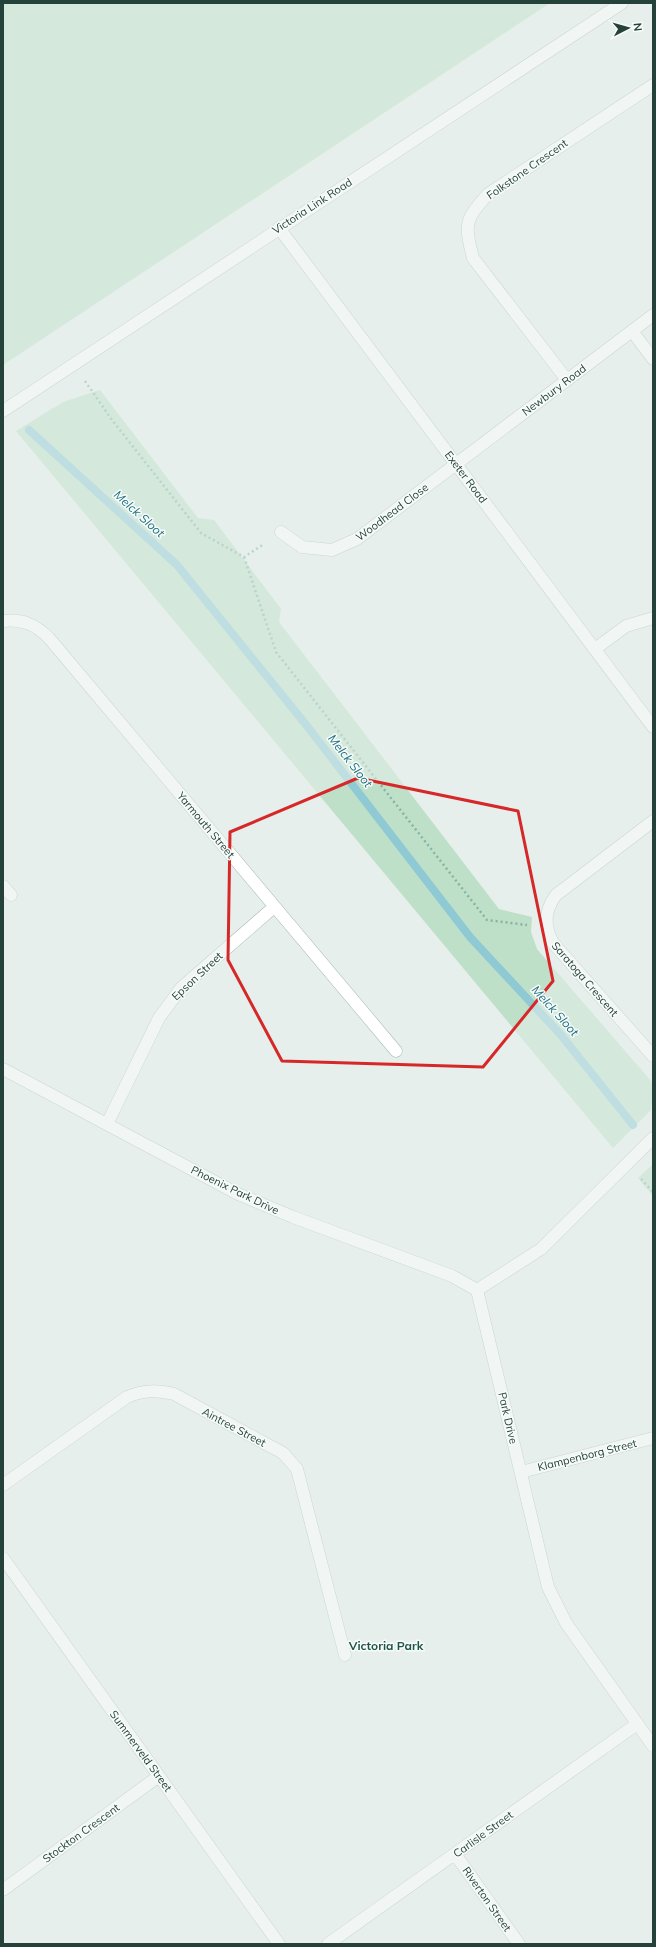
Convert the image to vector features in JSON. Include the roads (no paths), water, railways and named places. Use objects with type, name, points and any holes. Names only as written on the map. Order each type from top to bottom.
[{"type":"street","name":"Victoria Link Road","points":[[3,411],[622,3]]},
{"type":"street","name":"Folkstone Crescent","points":[[567,380],[472,258],[467,236],[469,215],[488,194],[653,85]]},
{"type":"street","name":"Exeter Road","points":[[279,228],[653,727]]},
{"type":"street","name":"Newbury Road","points":[[456,464],[653,315]]},
{"type":"street","points":[[632,331],[653,359]]},
{"type":"street","name":"Woodhead Close","points":[[281,532],[302,547],[332,550],[357,539],[456,464]]},
{"type":"street","points":[[595,650],[626,626],[653,618]]},
{"type":"street","name":"Yarmouth Street","points":[[3,621],[14,620],[27,622],[39,628],[49,638],[396,1051]]},
{"type":"street","name":"Saratoga Crescent","points":[[653,821],[556,895],[550,903],[547,912],[546,927],[553,943],[653,1056]]},
{"type":"street","points":[[3,886],[11,895]]},
{"type":"street","name":"Epson Street","points":[[107,1124],[159,1018],[168,1003],[181,988],[274,907]]},
{"type":"street","name":"Phoenix Park Drive","points":[[3,1069],[238,1194],[293,1217],[452,1276],[477,1290]]},
{"type":"street","points":[[477,1290],[541,1249],[653,1138]]},
{"type":"street","name":"Park Drive","points":[[477,1290],[548,1587],[566,1623],[653,1746]]},
{"type":"street","name":"Aintree Street","points":[[3,1485],[127,1397],[147,1391],[161,1391],[174,1394],[283,1453],[297,1469],[345,1655]]},
{"type":"street","name":"Klampenborg Street","points":[[521,1472],[653,1438]]},
{"type":"street","name":"Summerveld Street","points":[[3,1558],[279,1944]]},
{"type":"street","name":"Carlisle Street","points":[[328,1944],[637,1724]]},
{"type":"street","name":"Stockton Crescent","points":[[3,1890],[159,1776]]},
{"type":"street","name":"Riverton Street","points":[[455,1854],[519,1944]]},
{"type":"waterway","name":"Melck Sloot","points":[[29,430],[177,565],[307,726],[470,937],[561,1035],[633,1125]]},
{"type":"district","name":"Victoria Park","points":[[386,1646]]}]
